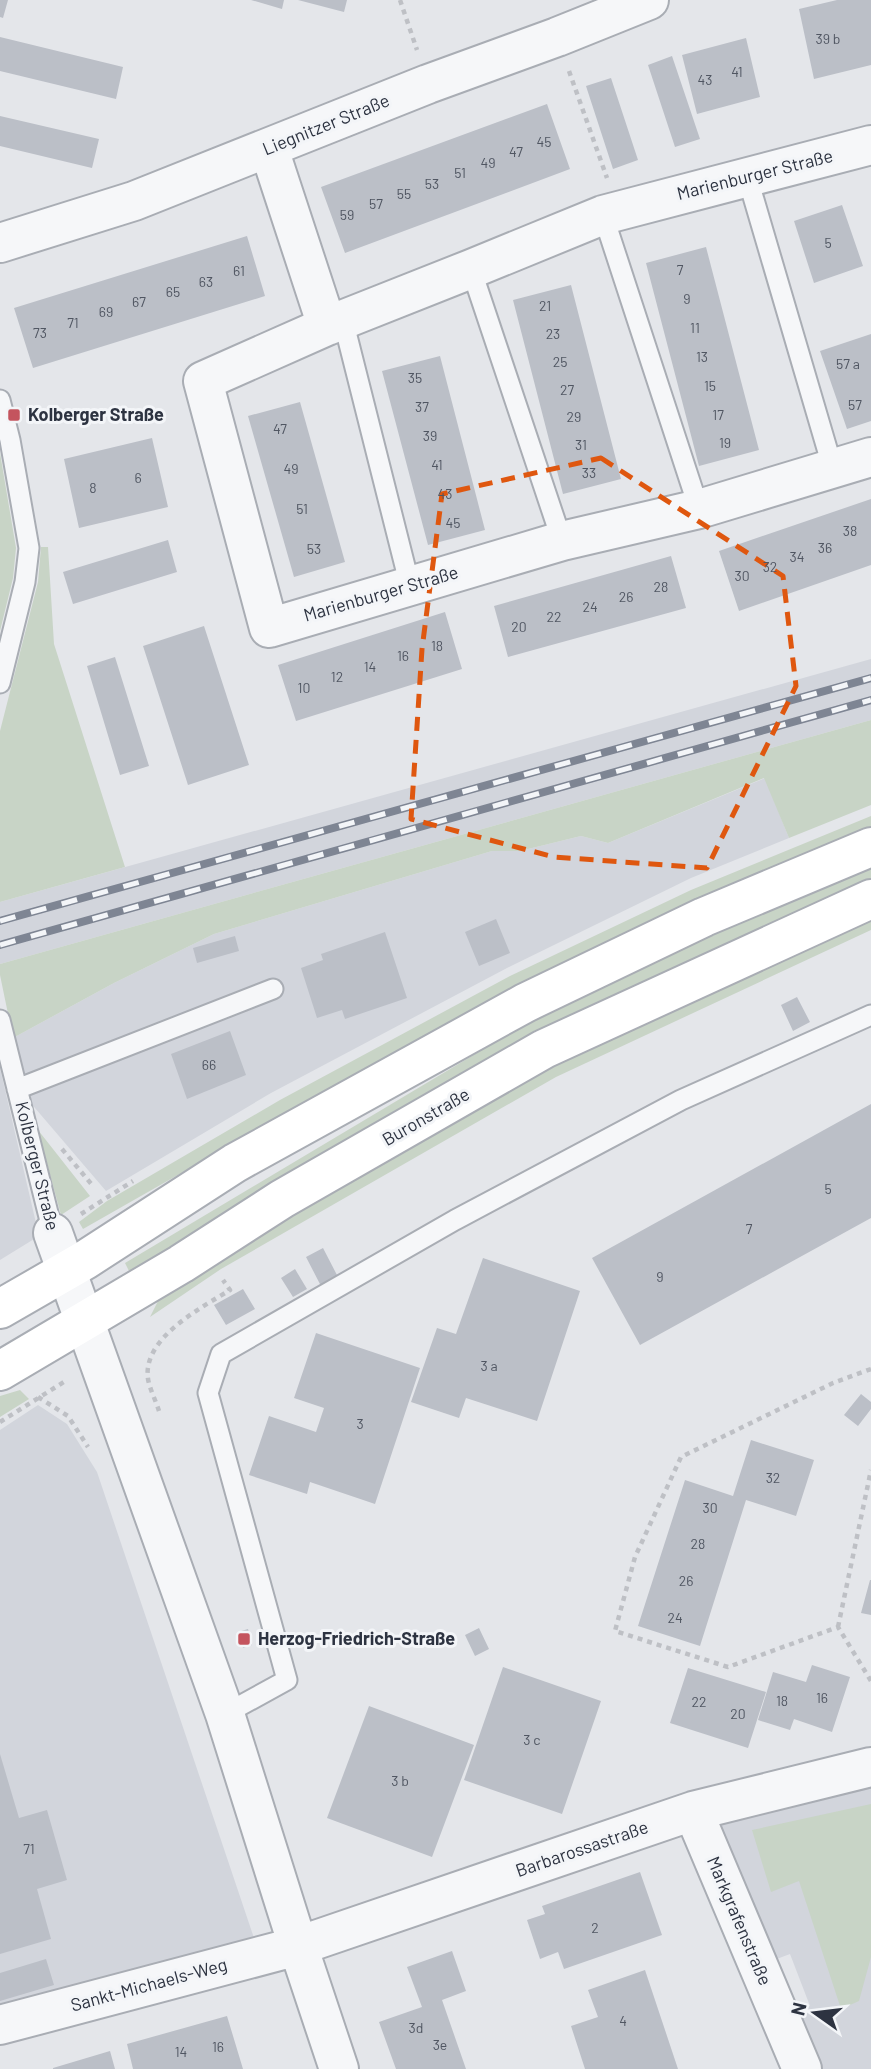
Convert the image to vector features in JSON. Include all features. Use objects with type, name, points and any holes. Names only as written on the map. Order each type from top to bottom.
[{"type":"street","name":"Liegnitzer Straße","points":[[0,243],[134,201],[428,84],[649,0]]},
{"type":"street","name":"Marienburger Straße","points":[[871,145],[610,212],[335,323],[203,381],[269,628],[562,541],[699,509],[871,457]]},
{"type":"street","points":[[269,149],[335,323]]},
{"type":"street","points":[[0,1308],[65,1271],[235,1163],[525,1003],[704,917],[871,847]]},
{"type":"street","name":"Buronstraße","points":[[0,1371],[85,1322],[282,1199],[544,1049],[871,899]]},
{"type":"street","name":"Kolberger Straße","points":[[53,1233],[65,1271]]},
{"type":"street","points":[[65,1271],[225,1714],[339,2069]]},
{"type":"street","name":"Barbarossastraße","points":[[298,1947],[693,1811],[871,1767]]},
{"type":"street","name":"Markgrafenstraße","points":[[693,1811],[802,2069]]},
{"type":"street","name":"Sankt-Michaels-Weg","points":[[0,2025],[298,1947]]},
{"type":"lane","points":[[747,176],[833,469]]},
{"type":"lane","points":[[610,212],[699,509]]},
{"type":"lane","points":[[471,269],[562,541]]},
{"type":"lane","points":[[335,323],[410,586]]},
{"type":"lane","points":[[0,400],[10,440],[29,548],[25,582],[0,683]]},
{"type":"lane","points":[[17,1089],[273,989]]},
{"type":"lane","points":[[225,1714],[287,1680],[208,1393],[220,1354],[455,1220],[681,1100],[871,1015]]},
{"type":"lane","name":"Kolberger Straße","points":[[0,1020],[53,1233]]},
{"type":"path","points":[[400,0],[428,84]]},
{"type":"path","points":[[556,37],[610,212]]},
{"type":"path","points":[[161,1416],[148,1377],[154,1348],[188,1316],[230,1290],[221,1277]]},
{"type":"path","points":[[838,1626],[728,1667],[615,1632],[635,1557],[681,1457],[833,1383],[871,1370]]},
{"type":"path","points":[[0,1422],[38,1397]]},
{"type":"path","points":[[871,1470],[838,1626],[871,1681]]},
{"type":"highlighted area","points":[[601,458],[783,576],[796,686],[707,868],[554,857],[411,819],[422,649],[442,494]]},
{"type":"shaded area","points":[[871,659],[871,720],[0,964],[0,902]]},
{"type":"shaded area","points":[[765,778],[789,838],[691,878],[507,968],[271,1093],[106,1191],[29,1101],[13,1038],[114,983],[214,934],[492,851],[520,851],[581,836],[608,843]]},
{"type":"shaded area","points":[[0,1068],[39,1236],[0,1260]]},
{"type":"shaded area","points":[[38,1405],[67,1424],[97,1472],[257,1947],[0,2016],[0,1430]]},
{"type":"shaded area","points":[[871,1778],[871,2069],[818,2069],[797,2011],[810,2006],[790,1954],[774,1960],[716,1817]]},
{"type":"green space","points":[[0,453],[16,548],[13,578],[0,631]]},
{"type":"green space","points":[[41,547],[48,547],[54,644],[125,867],[0,902],[0,731],[38,582]]},
{"type":"green space","points":[[871,720],[871,805],[789,838],[764,778],[608,843],[581,836],[520,851],[492,851],[214,934],[114,983],[13,1038],[0,964]]},
{"type":"green space","points":[[871,816],[871,829],[234,1143],[83,1229],[79,1222],[107,1201],[280,1100],[510,976],[691,890]]},
{"type":"green space","points":[[871,863],[871,880],[720,949],[274,1187],[129,1271],[125,1263],[532,1020],[712,932]]},
{"type":"green space","points":[[871,913],[871,930],[556,1077],[221,1269],[150,1317],[158,1301],[287,1212],[546,1065]]},
{"type":"green space","points":[[38,1130],[90,1196],[61,1215]]},
{"type":"green space","points":[[20,1390],[29,1399],[0,1417],[0,1396]]},
{"type":"green space","points":[[871,1804],[871,1957],[859,2001],[841,2009],[799,1881],[771,1892],[752,1830]]},
{"type":"building","points":[[0,0],[8,0],[3,18],[0,17]]},
{"type":"building","points":[[251,0],[284,0],[282,9]]},
{"type":"building","points":[[298,0],[347,0],[344,12]]},
{"type":"building","points":[[837,0],[871,0],[871,65],[814,79],[799,9]]},
{"type":"building","points":[[0,37],[123,67],[116,99],[0,71]]},
{"type":"building","points":[[746,38],[760,97],[697,114],[682,55]]},
{"type":"building","points":[[672,56],[700,139],[675,147],[648,65]]},
{"type":"building","points":[[611,78],[638,160],[613,169],[586,86]]},
{"type":"building","points":[[547,104],[570,169],[345,253],[321,187]]},
{"type":"building","points":[[0,116],[99,139],[92,168],[0,146]]},
{"type":"building","points":[[842,205],[863,266],[814,283],[794,221]]},
{"type":"building","points":[[247,236],[265,296],[33,368],[14,308]]},
{"type":"building","points":[[706,247],[759,450],[699,466],[646,263]]},
{"type":"building","points":[[571,285],[621,479],[563,494],[513,300]]},
{"type":"building","points":[[871,334],[871,421],[847,429],[820,351]]},
{"type":"building","points":[[440,356],[485,530],[428,545],[382,371]]},
{"type":"building","points":[[300,402],[345,562],[294,577],[248,416]]},
{"type":"building","points":[[152,438],[168,507],[79,528],[64,459]]},
{"type":"building","points":[[871,499],[871,565],[739,611],[719,551]]},
{"type":"building","points":[[168,540],[177,572],[73,604],[63,572]]},
{"type":"building","points":[[671,556],[686,608],[508,657],[494,606]]},
{"type":"building","points":[[445,612],[462,669],[296,721],[278,665]]},
{"type":"building","points":[[204,626],[249,765],[188,785],[143,646]]},
{"type":"building","points":[[115,657],[149,766],[120,775],[87,666]]},
{"type":"building","points":[[496,919],[510,953],[479,966],[465,932]]},
{"type":"building","points":[[385,932],[407,998],[345,1019],[342,1010],[317,1018],[301,968],[323,960],[321,954]]},
{"type":"building","points":[[235,936],[239,951],[197,963],[193,948]]},
{"type":"building","points":[[797,997],[810,1022],[793,1031],[781,1005]]},
{"type":"building","points":[[230,1031],[246,1075],[187,1099],[171,1054]]},
{"type":"building","points":[[871,1104],[871,1218],[640,1345],[592,1258]]},
{"type":"building","points":[[323,1248],[338,1277],[321,1286],[306,1257]]},
{"type":"building","points":[[483,1258],[580,1291],[537,1421],[466,1398],[459,1418],[411,1402],[437,1328],[456,1334]]},
{"type":"building","points":[[295,1269],[307,1289],[293,1297],[281,1278]]},
{"type":"building","points":[[243,1289],[255,1309],[226,1325],[214,1305]]},
{"type":"building","points":[[316,1333],[420,1368],[375,1504],[310,1482],[307,1494],[249,1475],[269,1416],[316,1432],[324,1408],[294,1398]]},
{"type":"building","points":[[861,1394],[871,1402],[871,1409],[858,1426],[844,1415]]},
{"type":"building","points":[[751,1440],[814,1460],[796,1516],[746,1500],[700,1646],[638,1626],[685,1480],[733,1496]]},
{"type":"building","points":[[871,1580],[871,1615],[861,1613]]},
{"type":"building","points":[[479,1628],[489,1649],[475,1656],[465,1635]]},
{"type":"building","points":[[248,1629],[252,1645],[243,1648],[238,1632]]},
{"type":"building","points":[[812,1665],[850,1677],[832,1732],[794,1719],[790,1730],[758,1720],[773,1672],[806,1682]]},
{"type":"building","points":[[503,1667],[601,1701],[562,1814],[464,1780]]},
{"type":"building","points":[[688,1668],[766,1692],[748,1748],[670,1723]]},
{"type":"building","points":[[369,1706],[474,1745],[432,1857],[327,1818]]},
{"type":"building","points":[[0,1754],[19,1818],[47,1810],[67,1880],[37,1889],[51,1939],[0,1954]]},
{"type":"building","points":[[640,1872],[662,1935],[564,1969],[558,1952],[540,1959],[527,1920],[545,1914],[542,1906]]},
{"type":"building","points":[[452,1951],[466,1991],[442,2000],[466,2069],[396,2069],[379,2022],[422,2007],[407,1967]]},
{"type":"building","points":[[46,1959],[54,1985],[0,2001],[0,1973]]},
{"type":"building","points":[[645,1970],[678,2069],[585,2069],[571,2026],[598,2017],[588,1990]]},
{"type":"building","points":[[227,2016],[243,2069],[133,2069],[127,2044]]},
{"type":"building","points":[[110,2051],[115,2069],[53,2069],[53,2068]]},
{"type":"railway","points":[[0,921],[871,678]]},
{"type":"railway","points":[[0,945],[871,700]]},
{"type":"place","name":"Kolberger Straße","points":[[14,415]]},
{"type":"place","name":"Herzog-Friedrich-Straße","points":[[244,1639]]}]
